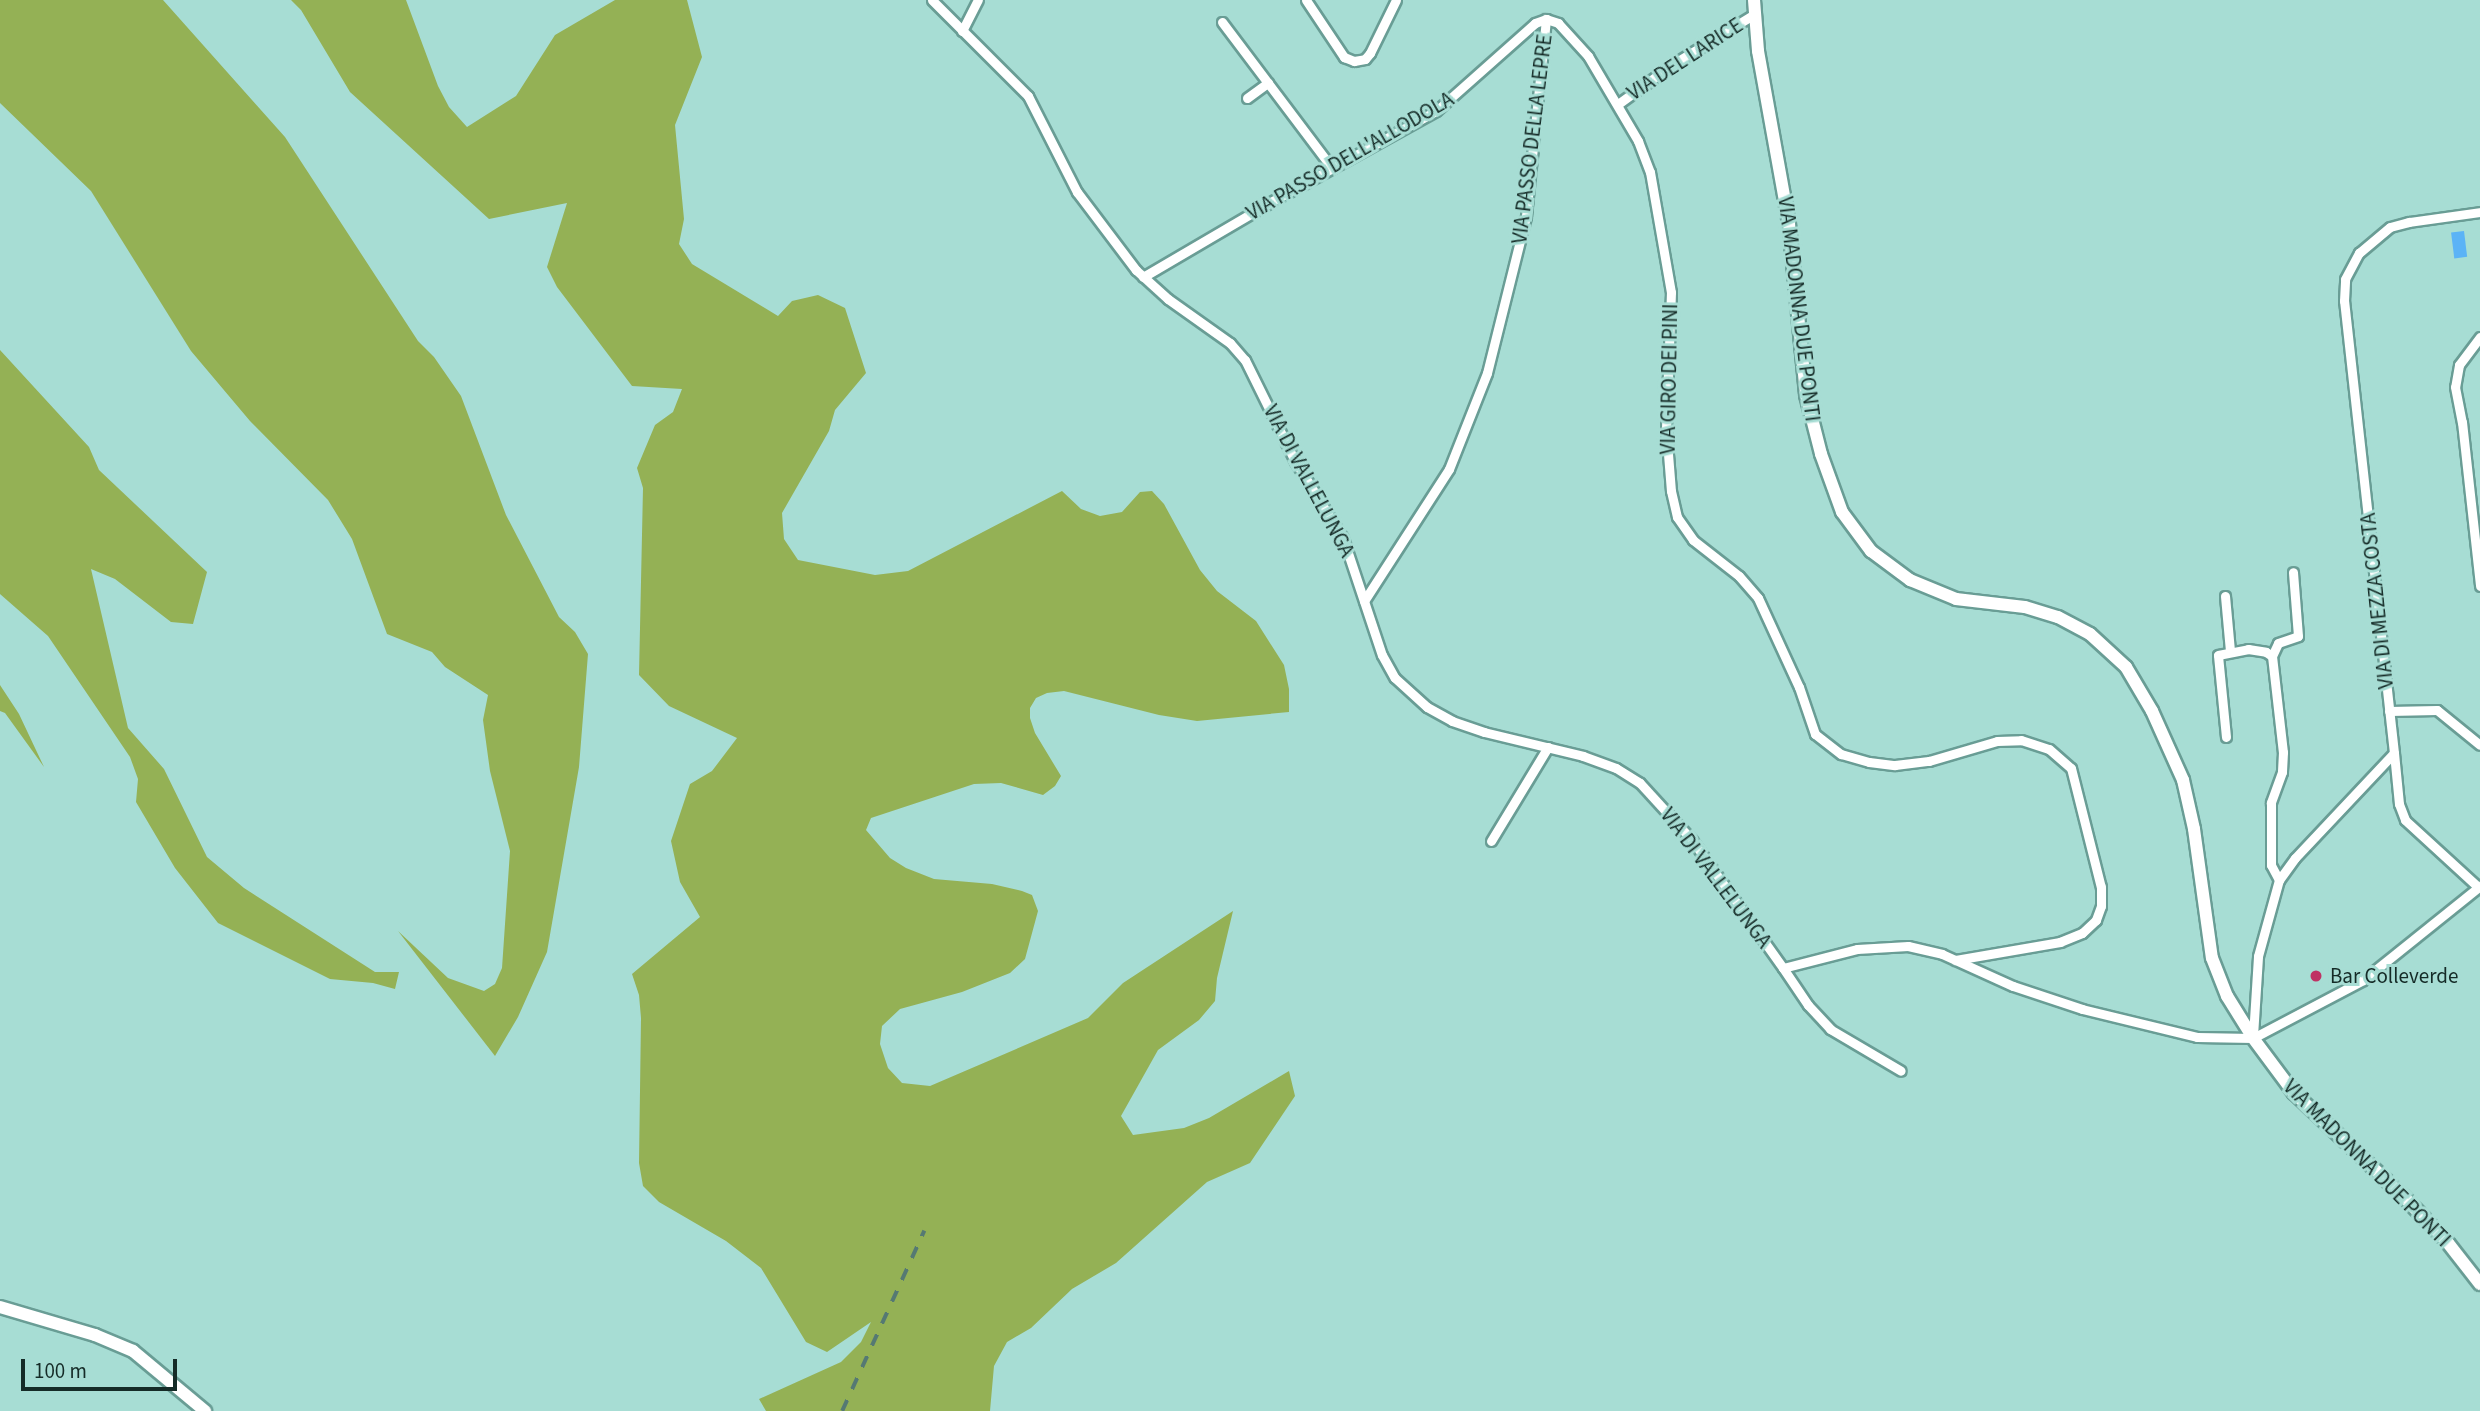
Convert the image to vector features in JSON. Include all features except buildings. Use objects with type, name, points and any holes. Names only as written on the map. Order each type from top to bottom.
[{"type":"main road","name":"VIA MADONNA DUE PONTI","points":[[1754,0],[1753,15],[1789,224],[1807,395],[1818,443],[1842,512],[1871,551],[1910,580],[1956,599],[2025,607],[2058,617],[2090,634],[2126,667],[2152,711],[2183,780],[2193,821],[2212,958],[2227,996],[2253,1038],[2304,1105],[2403,1196],[2437,1231],[2480,1284]]},
{"type":"main road","points":[[0,1307],[95,1335],[133,1351],[205,1411]]},
{"type":"street","name":"VIA DI VALLELUNGA","points":[[932,0],[1028,96],[1077,192],[1143,277],[1239,352],[1295,461],[1343,538],[1390,670],[1420,701],[1443,717],[1469,728],[1548,747],[1616,768],[1652,794],[1692,840],[1783,968],[1843,951],[1885,945],[1927,950],[2026,991],[2093,1012],[2197,1037],[2253,1038]]},
{"type":"street","points":[[962,32],[978,0]]},
{"type":"street","points":[[1306,0],[1344,57],[1357,61],[1370,53],[1396,0]]},
{"type":"street","name":"VIA DEL LARICE","points":[[1618,104],[1673,64],[1753,15]]},
{"type":"street","name":"VIA GIRO DEI PINI","points":[[1546,19],[1558,23],[1586,53],[1638,141],[1650,172],[1672,312],[1666,429],[1671,491],[1677,517],[1688,535],[1739,576],[1758,598],[1800,687],[1815,734],[1841,754],[1869,762],[1895,765],[1929,761],[1997,741],[2027,741],[2058,754],[2073,773],[2101,887],[2101,906],[2096,920],[2082,933],[2060,942],[1955,961]]},
{"type":"street","name":"VIA PASSO DELL'ALLODOLA","points":[[1143,277],[1444,106],[1535,23],[1546,19]]},
{"type":"street","name":"VIA PASSO DELLA LEPRE","points":[[1364,601],[1449,469],[1487,373],[1514,271],[1527,206],[1546,19]]},
{"type":"street","points":[[1222,22],[1332,168]]},
{"type":"street","points":[[1247,98],[1268,83]]},
{"type":"street","name":"VIA DI MEZZA COSTA","points":[[2479,887],[2406,821],[2399,804],[2344,285],[2350,266],[2359,253],[2390,228],[2409,222],[2480,212]]},
{"type":"street","points":[[2480,337],[2459,365],[2455,387],[2462,422],[2480,586]]},
{"type":"street","points":[[2279,880],[2271,865],[2271,803],[2284,760],[2272,656],[2278,643],[2298,636],[2293,572]]},
{"type":"street","points":[[2225,596],[2231,651]]},
{"type":"street","points":[[2226,737],[2217,662],[2219,654],[2253,649],[2272,656]]},
{"type":"street","points":[[2389,711],[2437,710],[2480,745]]},
{"type":"street","points":[[1491,841],[1548,747]]},
{"type":"street","points":[[2253,1038],[2258,956],[2279,880],[2295,858],[2394,753]]},
{"type":"street","points":[[2253,1038],[2363,980],[2479,887]]},
{"type":"street","points":[[1783,968],[1808,1005],[1830,1029],[1901,1071]]},
{"type":"green space","points":[[0,0],[163,0],[285,137],[418,341],[434,357],[461,396],[506,515],[559,617],[575,632],[588,654],[579,767],[547,952],[518,1017],[495,1056],[398,931],[448,978],[484,991],[495,984],[502,968],[510,851],[490,771],[483,720],[488,695],[445,667],[432,652],[387,634],[352,539],[328,500],[250,421],[191,351],[91,191],[0,103]]},
{"type":"green space","points":[[291,0],[406,0],[438,86],[449,107],[467,127],[516,96],[555,35],[615,0],[687,0],[702,57],[675,125],[684,219],[679,244],[692,264],[778,316],[792,301],[818,295],[845,308],[866,373],[835,410],[829,431],[782,513],[784,539],[798,560],[875,575],[908,571],[1062,491],[1081,509],[1100,516],[1122,512],[1140,492],[1152,491],[1164,504],[1200,570],[1217,591],[1256,621],[1284,665],[1289,689],[1289,712],[1197,721],[1159,715],[1064,691],[1047,693],[1036,698],[1030,708],[1030,718],[1035,733],[1061,776],[1055,786],[1043,795],[1001,783],[974,784],[871,818],[866,830],[890,858],[906,868],[934,879],[992,884],[1022,891],[1032,895],[1038,911],[1025,959],[1010,973],[962,992],[900,1009],[882,1026],[880,1044],[888,1068],[902,1083],[930,1086],[1088,1018],[1123,983],[1233,911],[1217,978],[1215,1001],[1199,1020],[1158,1050],[1121,1116],[1133,1135],[1184,1128],[1209,1118],[1289,1071],[1295,1096],[1250,1163],[1207,1182],[1116,1263],[1072,1289],[1031,1328],[1007,1342],[994,1366],[990,1411],[766,1411],[759,1399],[841,1362],[861,1342],[871,1322],[827,1352],[806,1342],[761,1268],[726,1241],[659,1202],[643,1186],[639,1163],[641,1018],[639,995],[632,974],[700,917],[680,882],[671,841],[690,784],[712,771],[737,738],[669,706],[639,675],[643,488],[637,468],[655,425],[673,412],[682,389],[632,386],[557,287],[547,267],[567,203],[489,219],[350,92],[301,10]]},
{"type":"green space","points":[[0,350],[89,447],[99,470],[207,572],[193,624],[171,622],[115,579],[91,569],[128,728],[164,769],[207,857],[244,888],[375,972],[399,972],[395,989],[373,983],[330,979],[218,923],[175,868],[136,802],[138,779],[130,757],[48,636],[0,594]]},
{"type":"green space","points":[[0,685],[19,714],[44,767],[5,713],[0,711]]},
{"type":"water","points":[[2464,231],[2467,257],[2454,258],[2451,233]]},
{"type":"railway","points":[[842,1411],[924,1231]]},
{"type":"place","name":"Bar Colleverde","points":[[2316,976]]}]
